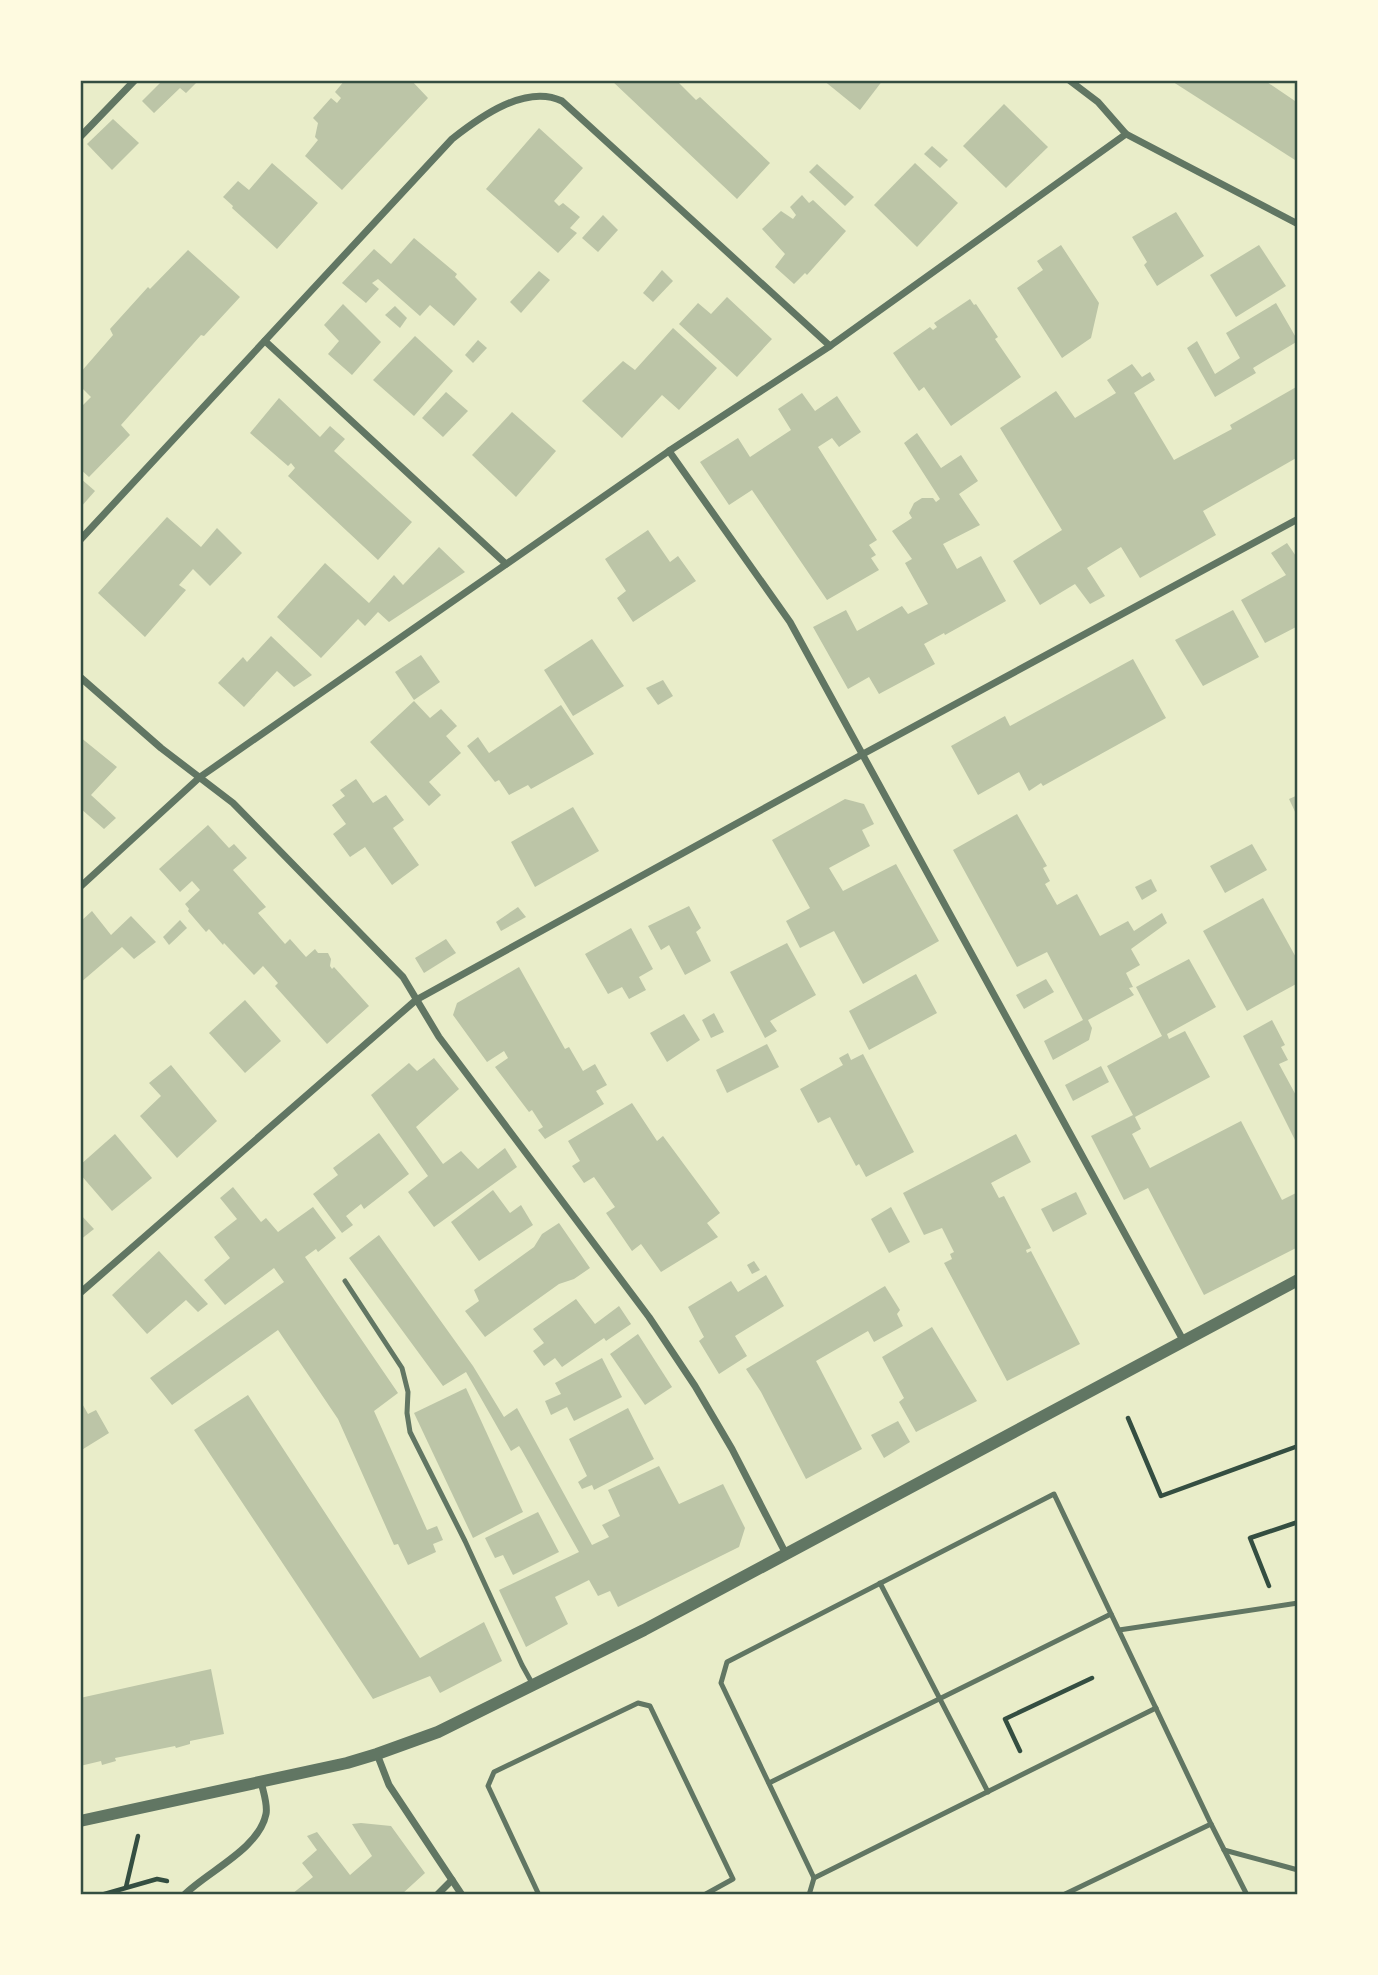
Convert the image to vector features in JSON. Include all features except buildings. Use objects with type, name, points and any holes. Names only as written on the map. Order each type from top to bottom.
[{"type":"street","points":[[80,137],[135,80]]},
{"type":"street","points":[[1069,80],[1098,102],[1126,134],[1297,224]]},
{"type":"street","points":[[80,540],[453,139],[476,120],[512,103],[535,96],[549,95],[562,101],[830,346]]},
{"type":"street","points":[[80,887],[200,777],[669,451],[830,346],[1126,134]]},
{"type":"street","points":[[265,341],[506,564]]},
{"type":"street","points":[[669,451],[790,622],[1183,1340]]},
{"type":"street","points":[[80,1293],[416,1000],[1297,519]]},
{"type":"street","points":[[80,677],[161,748],[233,803],[403,977],[439,1037],[649,1317],[695,1386],[732,1449],[786,1555]]},
{"type":"street","points":[[80,1821],[377,1754],[439,1732],[786,1555],[1297,1280]]},
{"type":"street","points":[[377,1754],[389,1785],[462,1895]]},
{"type":"street","points":[[184,1895],[251,1841],[265,1817],[266,1806],[261,1782]]},
{"type":"street","points":[[437,1895],[452,1880]]},
{"type":"lane","points":[[345,1281],[402,1368],[408,1392],[410,1432],[466,1541],[522,1665],[534,1685]]},
{"type":"lane","points":[[809,1895],[814,1878],[721,1683],[727,1662],[1054,1494],[1210,1824],[1247,1895]]},
{"type":"lane","points":[[880,1583],[988,1792]]},
{"type":"lane","points":[[1119,1630],[1297,1603]]},
{"type":"lane","points":[[769,1783],[1111,1614]]},
{"type":"lane","points":[[539,1895],[488,1786],[494,1772],[638,1703],[650,1706],[733,1879],[704,1895]]},
{"type":"lane","points":[[814,1878],[1156,1708]]},
{"type":"lane","points":[[1063,1895],[1210,1824]]},
{"type":"lane","points":[[1224,1850],[1297,1870]]},
{"type":"path","points":[[1128,1418],[1161,1496],[1297,1446]]},
{"type":"path","points":[[1277,1606],[1250,1538],[1297,1522]]},
{"type":"path","points":[[1030,1771],[1005,1719],[1092,1678]]},
{"type":"path","points":[[126,1887],[138,1833]]},
{"type":"path","points":[[101,1895],[157,1879],[192,1887]]}]
